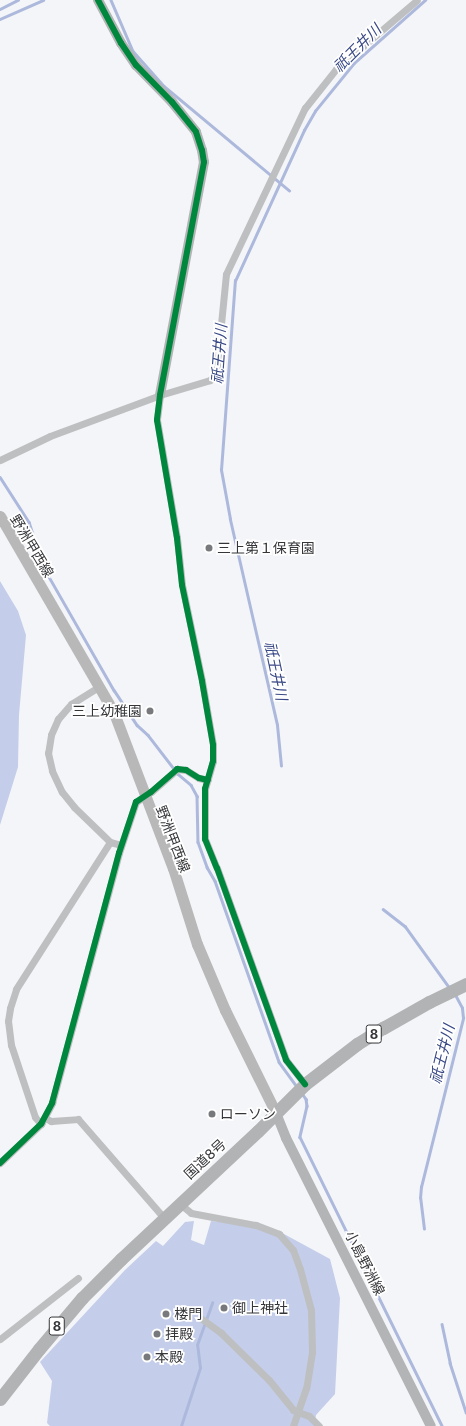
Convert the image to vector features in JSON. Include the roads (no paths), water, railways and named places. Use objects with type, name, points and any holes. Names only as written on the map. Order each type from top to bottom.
[{"type":"highway","name":"国道8号","points":[[0,1399],[39,1349],[82,1298],[305,1084],[356,1040],[466,984]]},
{"type":"main road","name":"野洲甲西線","points":[[0,516],[114,712],[173,868],[197,944],[225,1010],[267,1092],[276,1113]]},
{"type":"street","points":[[98,0],[121,43],[136,65],[172,102],[196,132],[202,150],[204,162],[160,395],[157,420],[182,585],[202,681],[213,745],[213,761],[205,789],[205,839],[217,868],[286,1060],[305,1084]]},
{"type":"street","points":[[0,460],[50,436],[160,395],[210,380],[216,374],[226,274],[305,108],[336,69],[417,0]]},
{"type":"street","points":[[100,686],[71,704],[58,719],[51,735],[48,753],[52,771],[62,792],[74,807],[110,842],[121,845]]},
{"type":"street","points":[[0,1163],[43,1121],[52,1103],[121,845],[136,802],[177,769],[186,770],[199,778],[208,780]]},
{"type":"street","points":[[110,842],[16,989],[10,1008],[8,1021],[11,1046],[35,1117],[43,1121],[78,1119],[164,1218]]},
{"type":"street","name":"小島野洲線","points":[[276,1113],[286,1138],[431,1426]]},
{"type":"street","points":[[180,1204],[184,1209],[191,1213],[256,1225],[279,1234],[293,1250],[300,1269],[311,1310],[312,1352],[306,1388],[293,1426]]},
{"type":"street","points":[[0,1339],[78,1278]]},
{"type":"street","points":[[202,1319],[221,1333],[250,1361],[269,1380],[293,1410],[309,1416],[319,1426]]},
{"type":"waterway","points":[[0,9],[18,0]]},
{"type":"waterway","points":[[0,19],[43,0]]},
{"type":"waterway","points":[[111,0],[133,51],[164,86],[289,190]]},
{"type":"waterway","name":"祇王井川","points":[[281,766],[277,725],[230,519],[221,470],[235,281],[304,130],[315,111],[354,63],[425,0]]},
{"type":"waterway","points":[[0,477],[29,522],[44,568],[114,690],[137,725],[148,735],[178,774],[191,785],[197,796],[198,842],[207,867],[215,881],[279,1062],[297,1087]]},
{"type":"waterway","name":"祇王井川","points":[[383,909],[405,926],[449,987]]},
{"type":"waterway","name":"祇王井川","points":[[424,1229],[420,1198],[421,1187],[463,1018],[462,1008],[455,995]]},
{"type":"waterway","points":[[301,1092],[306,1099],[307,1106],[300,1137],[442,1426]]},
{"type":"waterway","points":[[181,1426],[200,1368],[197,1345],[212,1303]]},
{"type":"waterway","name":"祇王井川","points":[[442,1324],[450,1363],[466,1412]]},
{"type":"place","name":"三上第１保育園","points":[[209,548]]},
{"type":"place","name":"三上幼稚園","points":[[150,711]]},
{"type":"place","name":"ローソン","points":[[212,1114]]},
{"type":"place","name":"御上神社","points":[[224,1308]]},
{"type":"place","name":"楼門","points":[[166,1314]]},
{"type":"place","name":"拝殿","points":[[157,1334]]},
{"type":"place","name":"本殿","points":[[147,1357]]}]
